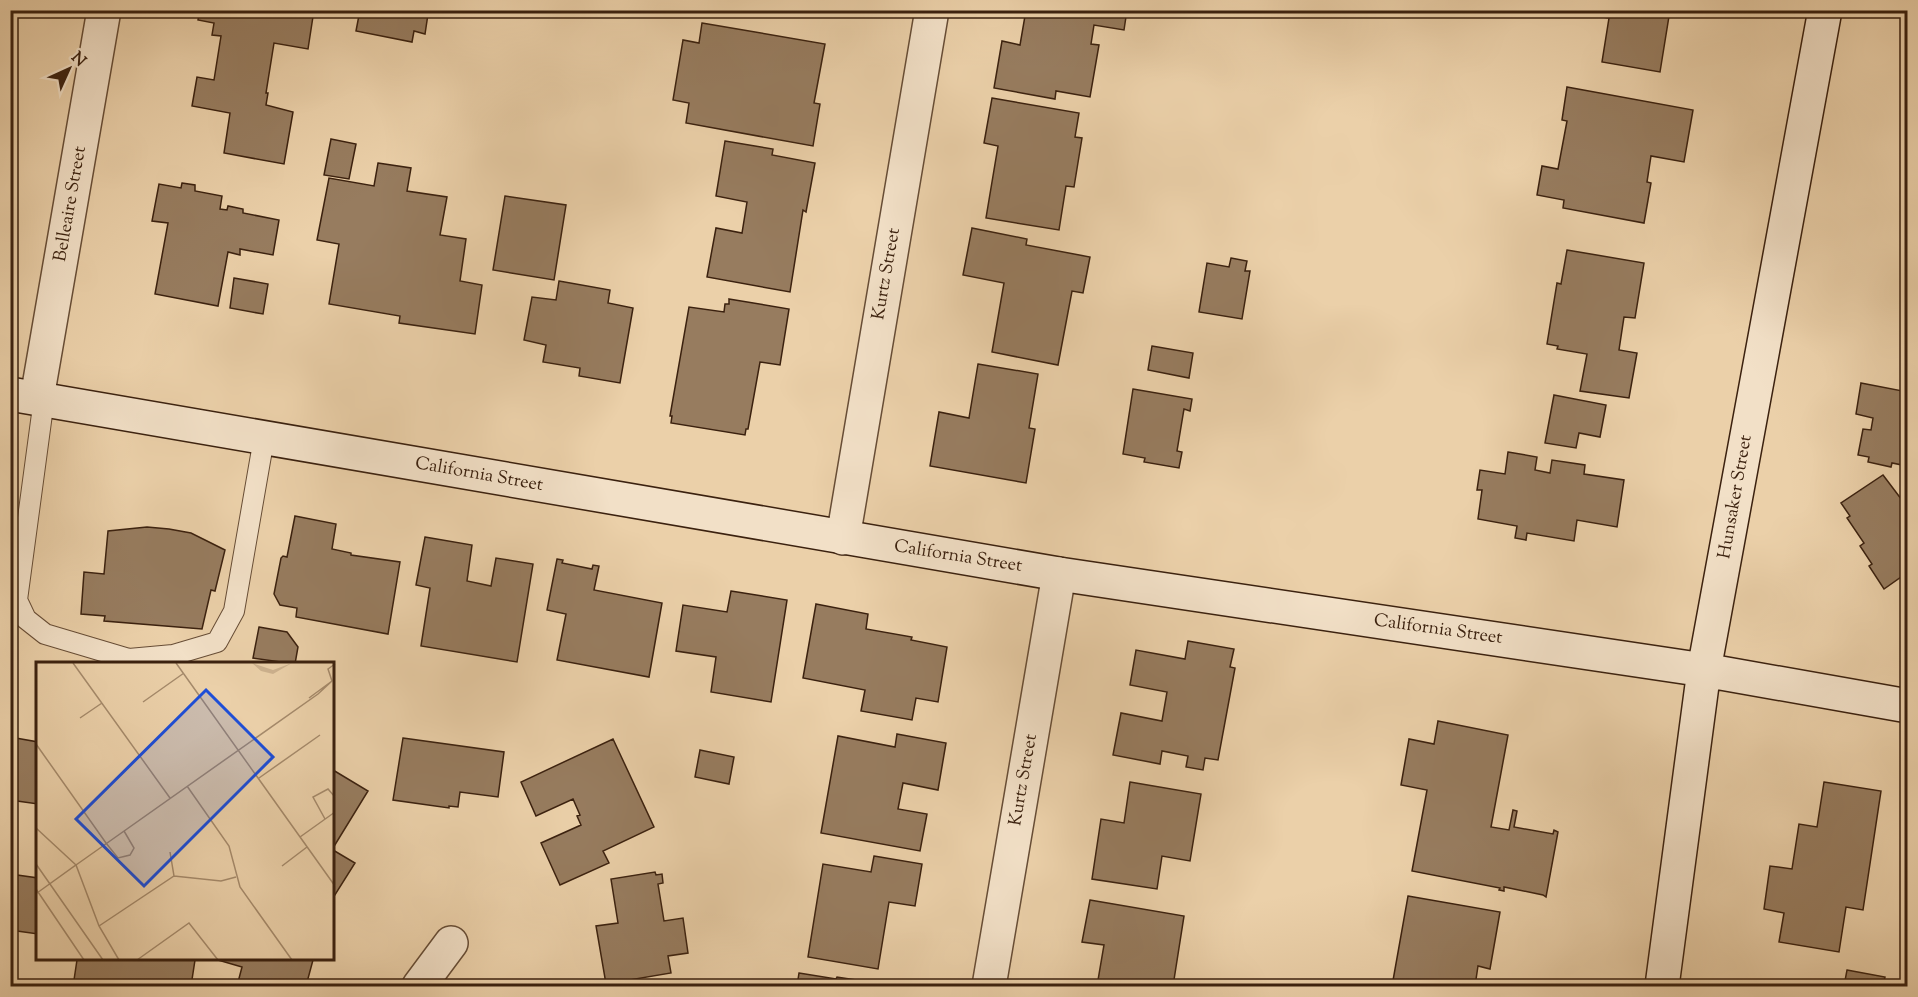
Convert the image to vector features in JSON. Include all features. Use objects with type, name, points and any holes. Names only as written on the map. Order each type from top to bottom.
[{"type":"main road","name":"Belleaire Street","points":[[30,397],[104,10]]},
{"type":"main road","name":"Kurtz Street","points":[[843,538],[932,10]]},
{"type":"main road","name":"Hunsaker Street","points":[[1662,987],[1704,670],[1825,10]]},
{"type":"main road","name":"California Street","points":[[30,397],[1059,574],[1704,670],[1908,706]]},
{"type":"main road","name":"Kurtz Street","points":[[989,987],[1059,574]]},
{"type":"main road","points":[[419,987],[451,943]]},
{"type":"lane","points":[[30,397],[17,600],[26,620],[45,634],[129,659],[173,655],[217,642],[234,611],[264,438]]},
{"type":"building","points":[[200,10],[314,10],[308,49],[274,43],[266,105],[293,112],[284,164],[224,153],[230,113],[192,106],[197,77],[214,80],[221,36],[212,35],[214,23],[198,20]]},
{"type":"building","points":[[360,10],[408,10],[428,14],[425,34],[414,31],[412,42],[356,31]]},
{"type":"building","points":[[1026,10],[1127,10],[1124,30],[1094,25],[1091,44],[1099,45],[1090,97],[1056,91],[1055,99],[994,88],[1002,41],[1020,45]]},
{"type":"building","points":[[1583,10],[1670,10],[1660,72],[1602,62],[1609,18],[1582,14]]},
{"type":"building","points":[[702,23],[825,44],[814,103],[820,104],[813,146],[686,123],[689,103],[673,100],[683,40],[699,43]]},
{"type":"building","points":[[1567,87],[1693,110],[1684,162],[1651,156],[1647,182],[1651,183],[1644,223],[1563,208],[1564,200],[1537,195],[1542,166],[1558,169],[1567,121],[1562,120]]},
{"type":"building","points":[[992,98],[1079,113],[1075,137],[1082,138],[1074,187],[1066,186],[1059,230],[986,218],[998,146],[984,143]]},
{"type":"building","points":[[331,139],[356,144],[349,179],[324,175]]},
{"type":"building","points":[[725,141],[773,149],[772,155],[815,163],[806,212],[803,210],[790,292],[707,277],[716,228],[742,233],[747,202],[716,196]]},
{"type":"building","points":[[378,163],[411,168],[407,191],[447,197],[440,235],[466,239],[460,281],[482,285],[475,334],[399,323],[400,316],[329,304],[339,244],[317,240],[329,178],[374,186]]},
{"type":"building","points":[[182,183],[195,185],[195,191],[222,196],[220,209],[227,210],[228,206],[243,209],[243,213],[279,220],[273,255],[240,249],[240,255],[228,252],[218,306],[155,294],[168,223],[152,221],[159,184],[181,188]]},
{"type":"building","points":[[505,196],[566,205],[554,280],[493,270]]},
{"type":"building","points":[[972,228],[1027,239],[1026,245],[1090,257],[1083,293],[1072,291],[1058,365],[992,352],[1004,283],[963,275]]},
{"type":"building","points":[[1567,250],[1644,263],[1635,318],[1624,317],[1619,350],[1637,353],[1629,398],[1580,391],[1587,354],[1557,349],[1558,346],[1547,344],[1557,283],[1561,284]]},
{"type":"building","points":[[1231,258],[1247,261],[1245,271],[1250,271],[1242,319],[1199,312],[1207,263],[1229,267]]},
{"type":"building","points":[[234,278],[268,284],[263,314],[230,308]]},
{"type":"building","points":[[559,281],[610,290],[608,303],[633,308],[620,383],[579,376],[580,368],[543,362],[546,345],[524,340],[532,297],[556,300]]},
{"type":"building","points":[[729,299],[789,309],[780,365],[760,362],[745,435],[671,423],[672,416],[670,416],[689,307],[724,312],[725,304],[729,304]]},
{"type":"building","points":[[1152,346],[1193,353],[1189,378],[1148,370]]},
{"type":"building","points":[[978,364],[1038,374],[1029,428],[1035,429],[1026,483],[930,466],[939,412],[969,418]]},
{"type":"building","points":[[1861,383],[1908,392],[1907,466],[1892,463],[1891,467],[1868,462],[1869,457],[1858,455],[1863,429],[1871,430],[1873,418],[1856,414]]},
{"type":"building","points":[[1133,389],[1192,399],[1190,411],[1184,409],[1177,451],[1182,452],[1179,468],[1144,462],[1145,458],[1123,454]]},
{"type":"building","points":[[1554,395],[1606,405],[1600,437],[1579,433],[1576,448],[1545,443]]},
{"type":"building","points":[[1508,452],[1537,457],[1535,470],[1550,473],[1552,460],[1585,465],[1584,474],[1624,480],[1617,527],[1577,520],[1574,541],[1527,533],[1526,540],[1515,538],[1517,526],[1478,519],[1482,490],[1477,490],[1480,470],[1505,474]]},
{"type":"building","points":[[1883,475],[1908,508],[1908,572],[1884,589],[1869,566],[1872,564],[1860,546],[1864,543],[1847,518],[1850,516],[1841,503]]},
{"type":"building","points":[[295,516],[336,524],[332,549],[351,553],[351,555],[400,562],[388,634],[296,617],[297,608],[280,605],[274,594],[281,558],[287,557]]},
{"type":"building","points":[[147,527],[191,533],[225,550],[215,591],[211,590],[202,629],[104,621],[105,616],[81,614],[84,572],[104,574],[108,531]]},
{"type":"building","points":[[425,537],[472,545],[467,581],[491,586],[496,558],[533,564],[517,662],[421,646],[430,588],[416,585]]},
{"type":"building","points":[[557,559],[563,560],[562,563],[592,569],[593,565],[599,566],[594,590],[662,603],[649,677],[557,660],[566,614],[547,610]]},
{"type":"building","points":[[1908,572],[1908,611],[1901,609]]},
{"type":"building","points":[[731,591],[787,600],[771,702],[711,692],[716,657],[676,651],[683,605],[727,612]]},
{"type":"building","points":[[816,604],[868,614],[866,629],[912,637],[911,640],[947,647],[938,702],[916,698],[912,720],[861,711],[865,690],[803,678]]},
{"type":"building","points":[[259,627],[287,632],[298,647],[295,662],[253,658]]},
{"type":"building","points":[[1188,641],[1234,649],[1230,667],[1235,668],[1218,760],[1205,758],[1203,770],[1186,767],[1188,756],[1162,751],[1160,764],[1113,755],[1121,713],[1162,721],[1167,692],[1130,685],[1136,650],[1185,659]]},
{"type":"building","points":[[1438,721],[1508,735],[1491,827],[1509,830],[1513,810],[1517,811],[1514,827],[1553,834],[1554,830],[1558,832],[1546,897],[1504,887],[1504,891],[1499,890],[1500,888],[1412,871],[1427,790],[1401,785],[1409,739],[1434,744]]},
{"type":"building","points":[[897,734],[946,743],[938,790],[903,783],[898,809],[927,814],[920,851],[821,833],[838,736],[895,747]]},
{"type":"building","points":[[10,737],[36,742],[36,804],[10,800]]},
{"type":"building","points":[[403,738],[504,752],[498,797],[460,792],[458,807],[449,806],[449,808],[393,800]]},
{"type":"building","points":[[613,739],[654,827],[603,851],[609,863],[560,885],[541,843],[581,825],[577,816],[580,815],[573,799],[536,816],[521,782]]},
{"type":"building","points":[[700,750],[734,757],[729,784],[695,777]]},
{"type":"building","points":[[334,771],[368,791],[334,846]]},
{"type":"building","points":[[1130,782],[1201,794],[1190,861],[1162,856],[1157,889],[1092,879],[1101,819],[1124,823]]},
{"type":"building","points":[[1824,782],[1881,791],[1863,910],[1846,907],[1839,952],[1779,942],[1784,913],[1764,909],[1770,866],[1792,869],[1799,824],[1817,827]]},
{"type":"building","points":[[334,851],[355,863],[334,896]]},
{"type":"building","points":[[874,856],[922,864],[915,906],[889,902],[878,969],[808,957],[823,864],[871,872]]},
{"type":"building","points":[[655,872],[656,875],[662,874],[663,883],[658,884],[664,921],[683,918],[688,953],[668,956],[671,973],[606,984],[596,926],[618,923],[611,879]]},
{"type":"building","points":[[10,874],[36,878],[36,934],[10,930]]},
{"type":"building","points":[[1408,896],[1500,912],[1490,969],[1478,966],[1475,986],[1392,986]]},
{"type":"building","points":[[1090,900],[1184,916],[1173,986],[1097,986],[1104,945],[1082,942]]},
{"type":"building","points":[[77,961],[195,961],[191,986],[113,986],[74,980]]},
{"type":"building","points":[[221,961],[313,961],[306,986],[237,986],[242,967]]},
{"type":"building","points":[[1847,970],[1885,977],[1883,986],[1844,986]]},
{"type":"building","points":[[799,973],[836,979],[837,977],[896,986],[797,986]]}]
